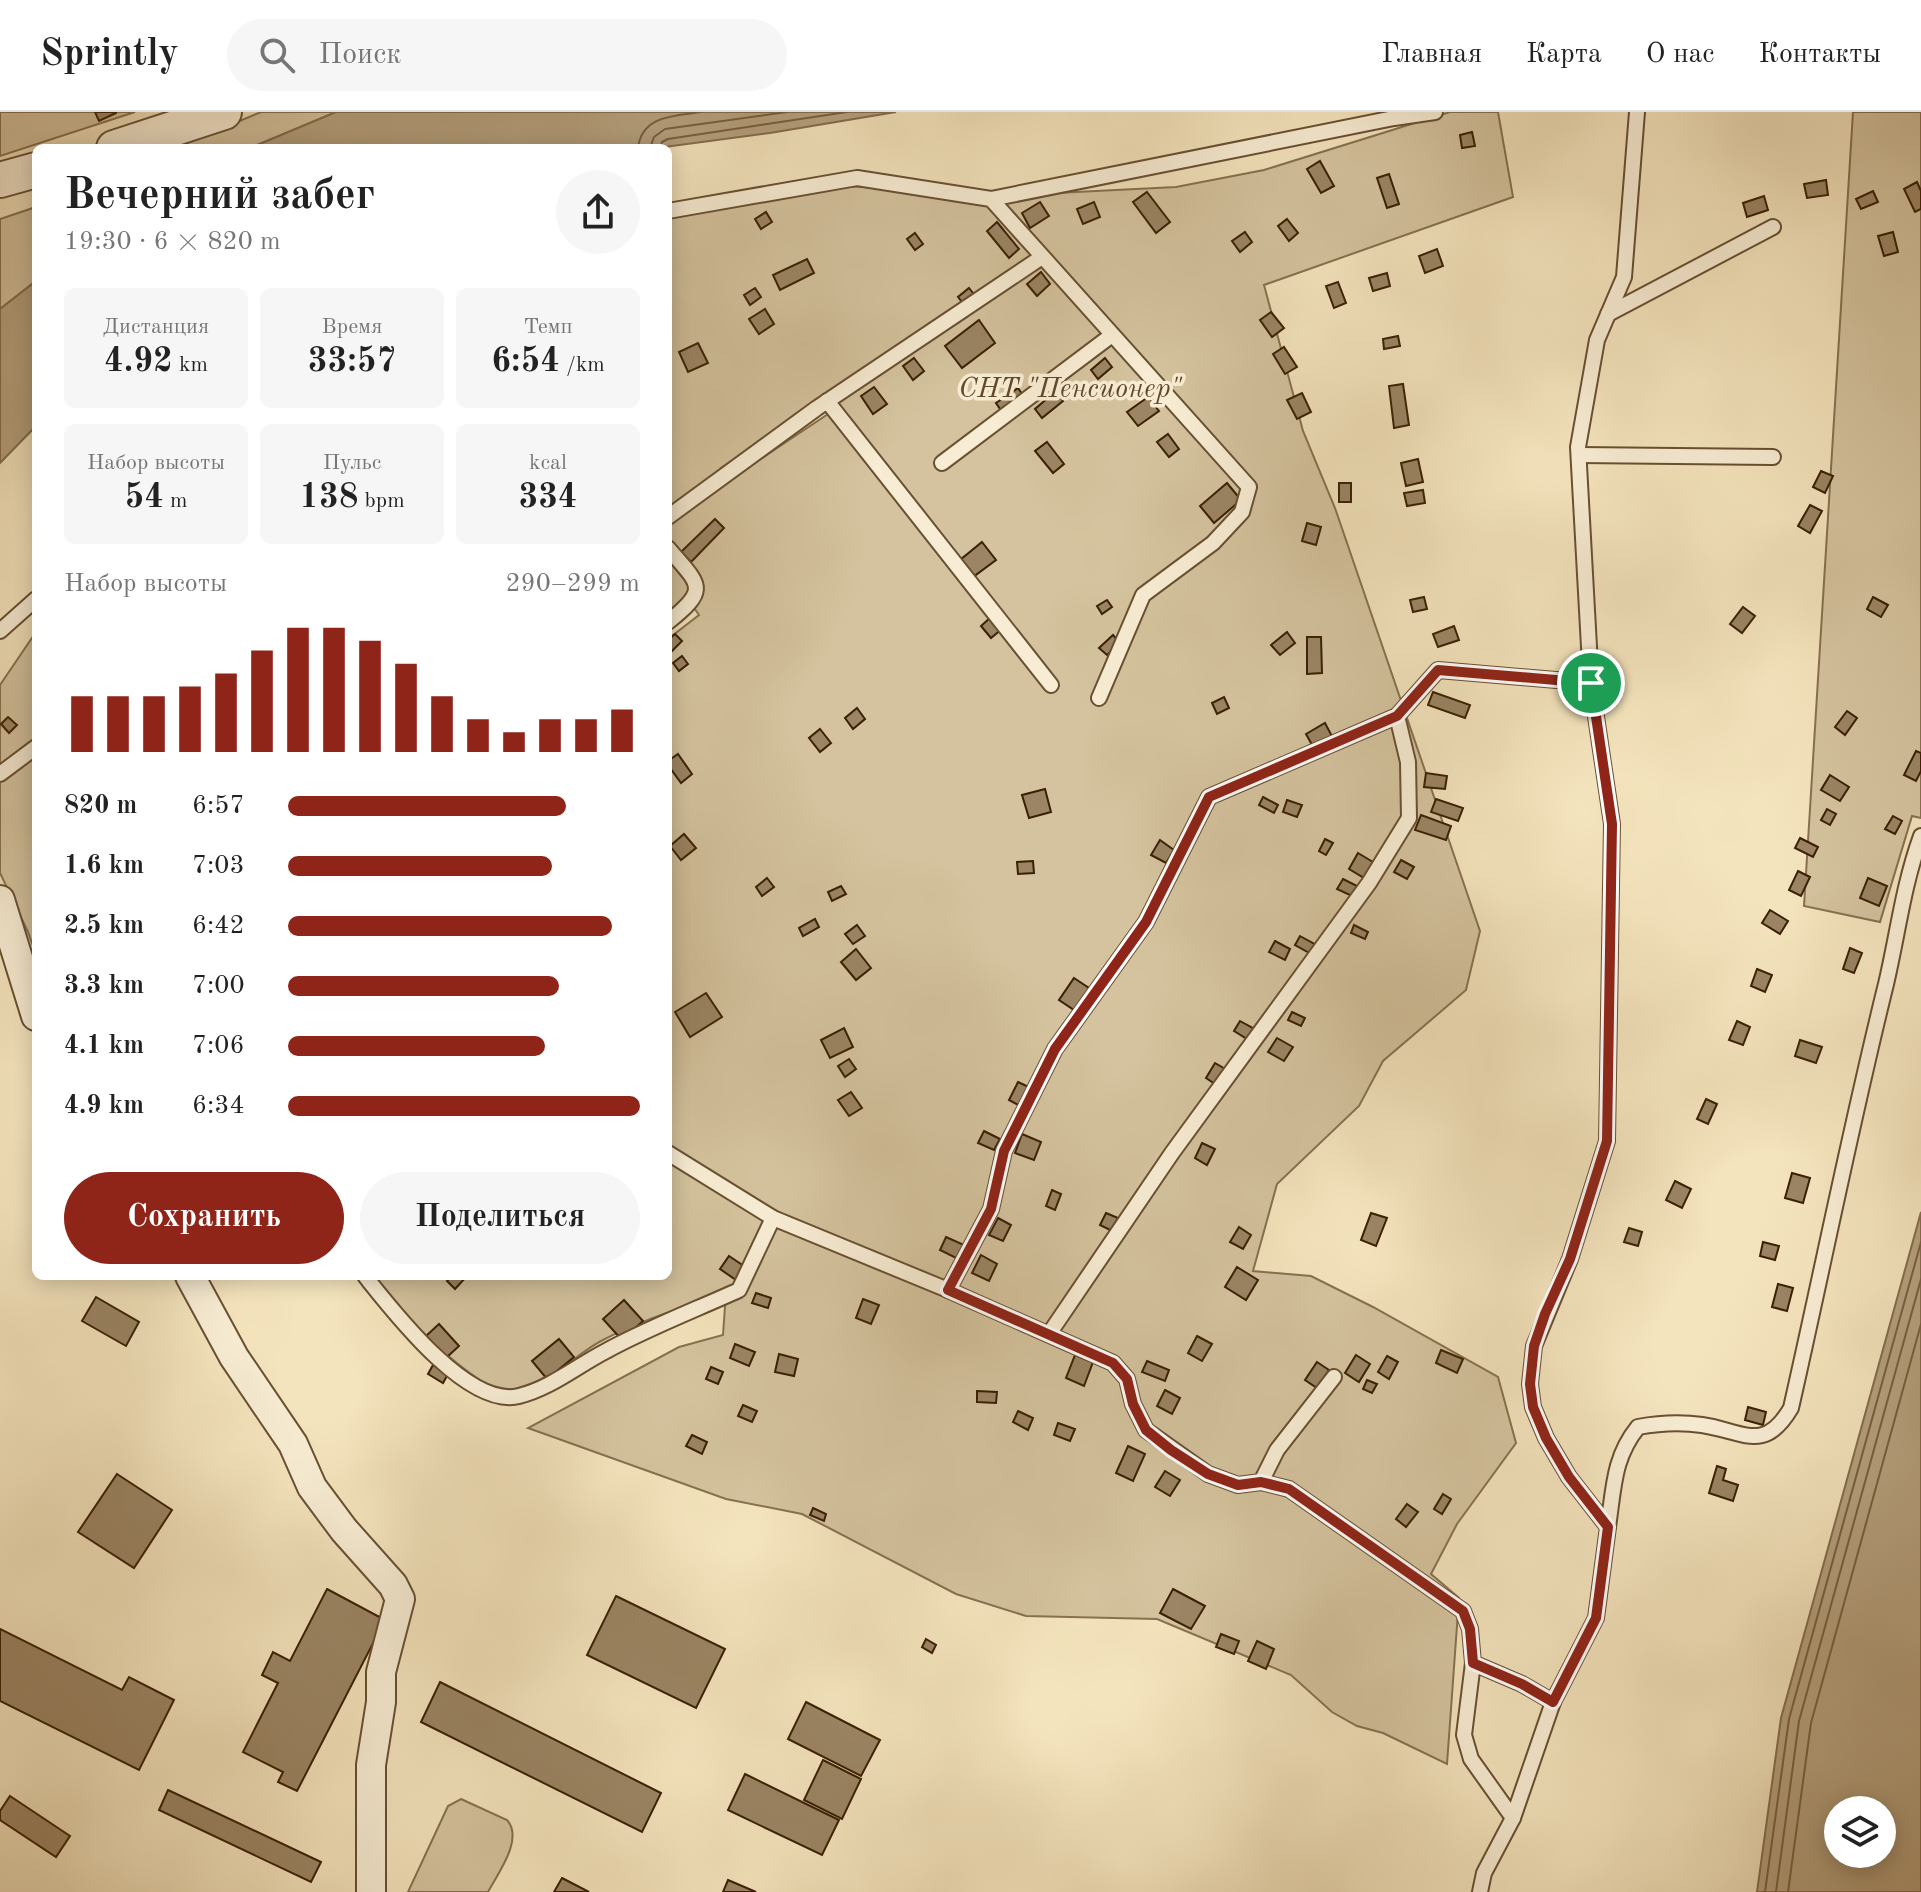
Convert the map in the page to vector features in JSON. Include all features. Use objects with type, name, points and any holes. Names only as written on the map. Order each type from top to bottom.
[{"type":"street","points":[[126,144],[224,112]]},
{"type":"street","points":[[0,180],[32,171]]},
{"type":"street","points":[[0,900],[32,992]]},
{"type":"street","points":[[192,1280],[234,1357],[293,1444],[312,1487],[344,1530],[393,1585],[400,1599],[381,1672],[381,1702],[371,1765],[371,1892]]},
{"type":"lane","points":[[672,210],[857,178],[991,199],[1435,112]]},
{"type":"lane","points":[[1608,1527],[1569,1477],[1546,1438],[1533,1407],[1530,1384],[1534,1346],[1570,1259],[1607,1141],[1612,824],[1591,683],[1579,455],[1597,340],[1624,277],[1637,112]]},
{"type":"lane","points":[[991,199],[1249,487],[1242,512],[1213,543],[1143,595],[1099,698]]},
{"type":"lane","points":[[1608,314],[1773,227]]},
{"type":"lane","points":[[672,514],[827,401],[1042,257]]},
{"type":"lane","points":[[942,463],[1112,335]]},
{"type":"lane","points":[[827,401],[1051,685]]},
{"type":"lane","points":[[1579,455],[1773,457]]},
{"type":"lane","points":[[672,553],[697,587],[693,600],[672,618]]},
{"type":"lane","points":[[0,631],[32,603]]},
{"type":"lane","points":[[948,1290],[991,1209],[1004,1151],[1055,1049],[1146,922],[1209,797],[1397,716],[1438,670],[1591,683]]},
{"type":"lane","points":[[1049,1334],[1172,1153],[1369,883],[1409,818],[1408,762],[1397,716]]},
{"type":"lane","points":[[0,774],[32,750]]},
{"type":"lane","points":[[1480,1892],[1484,1873],[1513,1818],[1553,1702],[1596,1618],[1623,1445],[1638,1427],[1678,1423],[1703,1425],[1745,1436],[1767,1435],[1780,1426],[1791,1408],[1851,1126],[1894,950],[1908,872],[1921,836]]},
{"type":"lane","points":[[672,1155],[773,1218],[948,1290],[1113,1363],[1127,1379],[1133,1404],[1146,1430],[1171,1450],[1208,1474],[1238,1485],[1261,1482],[1289,1489],[1463,1611],[1470,1629],[1473,1663],[1464,1735],[1471,1759],[1513,1818]]},
{"type":"lane","points":[[368,1280],[439,1362],[476,1386],[512,1397],[556,1381],[607,1350],[739,1290],[773,1218]]},
{"type":"lane","points":[[1261,1482],[1277,1450],[1334,1377]]},
{"type":"lane","points":[[1473,1663],[1522,1684],[1553,1702]]},
{"type":"green space","points":[[0,112],[135,112],[32,144],[0,156]]},
{"type":"green space","points":[[261,112],[336,112],[260,144],[185,144]]},
{"type":"green space","name":"СНТ \"Пенсионер\"","points":[[1450,112],[1498,112],[1513,197],[1264,285],[1303,431],[1335,508],[1480,931],[1466,990],[1383,1061],[1359,1106],[1277,1184],[1253,1271],[1311,1276],[1498,1377],[1516,1443],[1457,1524],[1431,1574],[1459,1598],[1447,1764],[1383,1733],[1357,1726],[1332,1712],[1291,1675],[1157,1619],[1026,1616],[956,1594],[802,1514],[726,1499],[528,1428],[679,1347],[723,1335],[726,1292],[616,1333],[545,1379],[512,1389],[482,1381],[464,1369],[407,1317],[375,1280],[672,1280],[672,636],[699,615],[686,597],[672,609],[672,208],[826,186],[969,189],[998,196],[1176,187],[1264,170]],"holes":[[[829,396],[837,408],[729,480],[721,468]]]},
{"type":"green space","points":[[1853,112],[1921,112],[1921,818],[1912,816],[1880,922],[1804,906]]},
{"type":"green space","points":[[32,208],[32,284],[0,309],[0,219]]},
{"type":"green space","points":[[32,638],[32,944],[0,873],[0,685]]},
{"type":"green space","points":[[461,1799],[507,1820],[511,1828],[511,1846],[498,1875],[488,1892],[408,1892],[448,1806]]},
{"type":"water","points":[[336,112],[896,112],[672,146],[260,144]]},
{"type":"water","points":[[32,284],[32,430],[0,463],[0,309]]},
{"type":"water","points":[[1921,1212],[1921,1892],[1757,1892],[1781,1718]]},
{"type":"building","points":[[95,112],[116,112],[116,113],[99,121]]},
{"type":"building","points":[[1472,132],[1475,146],[1462,148],[1460,135]]},
{"type":"building","points":[[1320,161],[1334,186],[1321,193],[1307,169]]},
{"type":"building","points":[[1389,174],[1399,204],[1387,208],[1377,178]]},
{"type":"building","points":[[1826,180],[1828,195],[1807,198],[1804,184]]},
{"type":"building","points":[[1917,182],[1921,191],[1921,209],[1915,212],[1904,189]]},
{"type":"building","points":[[1873,191],[1878,202],[1861,209],[1856,199]]},
{"type":"building","points":[[1147,192],[1170,222],[1156,233],[1133,202]]},
{"type":"building","points":[[1764,196],[1768,210],[1747,217],[1743,203]]},
{"type":"building","points":[[1040,202],[1049,216],[1030,228],[1022,213]]},
{"type":"building","points":[[1094,202],[1100,217],[1083,224],[1077,209]]},
{"type":"building","points":[[766,212],[772,222],[761,229],[755,219]]},
{"type":"building","points":[[1287,219],[1298,233],[1289,241],[1278,226]]},
{"type":"building","points":[[997,222],[1019,249],[1009,258],[987,231]]},
{"type":"building","points":[[1245,232],[1252,242],[1240,252],[1232,241]]},
{"type":"building","points":[[1893,232],[1898,252],[1884,256],[1878,236]]},
{"type":"building","points":[[915,233],[923,244],[915,250],[907,239]]},
{"type":"building","points":[[1437,249],[1443,266],[1425,273],[1419,256]]},
{"type":"building","points":[[807,259],[814,273],[780,290],[773,275]]},
{"type":"building","points":[[1041,272],[1050,284],[1037,296],[1027,284]]},
{"type":"building","points":[[1387,273],[1390,286],[1373,291],[1369,278]]},
{"type":"building","points":[[1338,282],[1346,303],[1334,308],[1326,286]]},
{"type":"building","points":[[755,288],[761,297],[750,305],[744,295]]},
{"type":"building","points":[[969,288],[977,298],[966,307],[958,297]]},
{"type":"building","points":[[765,309],[774,324],[759,334],[749,319]]},
{"type":"building","points":[[1271,312],[1284,328],[1272,337],[1260,320]]},
{"type":"building","points":[[979,320],[995,343],[962,368],[945,346]]},
{"type":"building","points":[[1398,336],[1400,346],[1384,349],[1383,339]]},
{"type":"building","points":[[698,343],[708,363],[688,372],[679,352]]},
{"type":"building","points":[[1284,347],[1297,367],[1285,374],[1273,354]]},
{"type":"building","points":[[914,358],[924,371],[913,380],[903,366]]},
{"type":"building","points":[[1105,358],[1112,367],[1098,379],[1091,370]]},
{"type":"building","points":[[1403,384],[1409,425],[1394,428],[1389,386]]},
{"type":"building","points":[[874,387],[887,404],[873,414],[861,396]]},
{"type":"building","points":[[1018,388],[1024,397],[1002,412],[996,403]]},
{"type":"building","points":[[1056,391],[1063,401],[1042,418],[1035,409]]},
{"type":"building","points":[[1302,393],[1311,412],[1297,419],[1287,400]]},
{"type":"building","points":[[1148,397],[1159,411],[1138,426],[1127,412]]},
{"type":"building","points":[[1168,434],[1179,449],[1169,457],[1157,442]]},
{"type":"building","points":[[1047,442],[1064,464],[1053,473],[1035,451]]},
{"type":"building","points":[[1418,459],[1423,482],[1406,486],[1401,463]]},
{"type":"building","points":[[1821,471],[1833,476],[1825,493],[1813,487]]},
{"type":"building","points":[[1227,483],[1241,500],[1214,523],[1200,506]]},
{"type":"building","points":[[1339,483],[1351,483],[1351,502],[1339,502]]},
{"type":"building","points":[[1423,490],[1425,503],[1407,506],[1404,493]]},
{"type":"building","points":[[1810,505],[1822,511],[1810,533],[1798,526]]},
{"type":"building","points":[[715,519],[724,528],[691,562],[681,552]]},
{"type":"building","points":[[1307,523],[1321,527],[1316,545],[1302,541]]},
{"type":"building","points":[[982,542],[996,560],[973,577],[960,560]]},
{"type":"building","points":[[1424,597],[1427,609],[1413,612],[1410,600]]},
{"type":"building","points":[[1873,597],[1888,605],[1881,617],[1867,609]]},
{"type":"building","points":[[1107,600],[1112,607],[1102,614],[1097,606]]},
{"type":"building","points":[[1743,607],[1755,616],[1742,633],[1730,624]]},
{"type":"building","points":[[991,617],[1002,629],[991,638],[981,626]]},
{"type":"building","points":[[1454,626],[1459,640],[1438,647],[1433,634]]},
{"type":"building","points":[[1287,632],[1295,643],[1280,655],[1271,645]]},
{"type":"building","points":[[675,634],[682,641],[672,651],[672,637]]},
{"type":"building","points":[[1113,635],[1120,643],[1107,655],[1099,648]]},
{"type":"building","points":[[1307,637],[1321,637],[1322,673],[1307,674]]},
{"type":"building","points":[[682,656],[688,664],[679,671],[673,663]]},
{"type":"building","points":[[1433,692],[1470,705],[1465,718],[1428,705]]},
{"type":"building","points":[[1224,697],[1229,708],[1217,714],[1212,703]]},
{"type":"building","points":[[857,708],[865,719],[853,729],[845,718]]},
{"type":"building","points":[[1847,711],[1857,718],[1845,735],[1835,727]]},
{"type":"building","points":[[8,717],[17,725],[9,733],[1,724]]},
{"type":"building","points":[[1325,723],[1335,742],[1316,752],[1306,734]]},
{"type":"building","points":[[820,729],[831,743],[820,752],[809,738]]},
{"type":"building","points":[[1916,751],[1921,753],[1921,771],[1916,781],[1904,775]]},
{"type":"building","points":[[678,754],[692,774],[681,783],[672,771],[672,758]]},
{"type":"building","points":[[1426,773],[1447,776],[1445,789],[1424,787]]},
{"type":"building","points":[[1830,775],[1849,787],[1840,801],[1821,790]]},
{"type":"building","points":[[1045,789],[1051,812],[1029,818],[1022,795]]},
{"type":"building","points":[[1263,797],[1278,805],[1274,813],[1259,805]]},
{"type":"building","points":[[1436,799],[1463,808],[1458,821],[1431,812]]},
{"type":"building","points":[[1287,800],[1302,805],[1297,817],[1283,812]]},
{"type":"building","points":[[1827,809],[1836,814],[1830,825],[1821,820]]},
{"type":"building","points":[[1421,815],[1451,826],[1446,840],[1415,830]]},
{"type":"building","points":[[1893,816],[1902,821],[1895,834],[1885,829]]},
{"type":"building","points":[[684,834],[696,848],[681,860],[672,844]]},
{"type":"building","points":[[1800,838],[1818,847],[1813,857],[1795,848]]},
{"type":"building","points":[[1325,839],[1333,843],[1326,855],[1319,851]]},
{"type":"building","points":[[1160,840],[1174,850],[1166,863],[1151,855]]},
{"type":"building","points":[[1358,853],[1378,865],[1369,881],[1349,869]]},
{"type":"building","points":[[1401,860],[1414,867],[1407,879],[1394,872]]},
{"type":"building","points":[[1033,861],[1034,873],[1018,874],[1017,862]]},
{"type":"building","points":[[1798,871],[1810,877],[1801,896],[1789,890]]},
{"type":"building","points":[[767,878],[774,887],[762,896],[756,887]]},
{"type":"building","points":[[1868,878],[1887,886],[1879,906],[1860,898]]},
{"type":"building","points":[[1343,879],[1357,886],[1352,896],[1337,889]]},
{"type":"building","points":[[841,886],[846,894],[832,901],[828,892]]},
{"type":"building","points":[[1770,910],[1788,921],[1780,934],[1762,923]]},
{"type":"building","points":[[815,919],[819,927],[803,936],[799,928]]},
{"type":"building","points":[[857,925],[865,936],[853,944],[845,934]]},
{"type":"building","points":[[1354,925],[1368,932],[1365,939],[1351,933]]},
{"type":"building","points":[[1300,936],[1318,946],[1313,955],[1295,945]]},
{"type":"building","points":[[1275,941],[1290,949],[1285,960],[1269,952]]},
{"type":"building","points":[[1850,948],[1862,953],[1854,973],[1843,969]]},
{"type":"building","points":[[856,949],[871,968],[856,980],[841,962]]},
{"type":"building","points":[[1757,969],[1772,975],[1765,992],[1751,986]]},
{"type":"building","points":[[1074,978],[1095,992],[1080,1014],[1059,1000]]},
{"type":"building","points":[[706,993],[722,1017],[690,1037],[675,1012]]},
{"type":"building","points":[[1292,1012],[1305,1018],[1301,1026],[1288,1020]]},
{"type":"building","points":[[1240,1021],[1258,1031],[1252,1042],[1234,1031]]},
{"type":"building","points":[[1737,1021],[1750,1027],[1743,1045],[1729,1040]]},
{"type":"building","points":[[844,1028],[853,1047],[830,1058],[821,1040]]},
{"type":"building","points":[[1277,1038],[1293,1047],[1284,1061],[1268,1052]]},
{"type":"building","points":[[1800,1040],[1822,1047],[1816,1063],[1795,1056]]},
{"type":"building","points":[[849,1059],[856,1069],[845,1077],[838,1066]]},
{"type":"building","points":[[1215,1063],[1234,1074],[1224,1090],[1206,1078]]},
{"type":"building","points":[[1018,1082],[1033,1089],[1024,1108],[1009,1100]]},
{"type":"building","points":[[851,1092],[862,1108],[849,1116],[838,1100]]},
{"type":"building","points":[[1706,1099],[1717,1104],[1708,1124],[1697,1119]]},
{"type":"building","points":[[984,1131],[1000,1139],[994,1150],[978,1143]]},
{"type":"building","points":[[1022,1134],[1041,1142],[1034,1160],[1015,1153]]},
{"type":"building","points":[[1202,1143],[1215,1149],[1207,1165],[1195,1158]]},
{"type":"building","points":[[1792,1173],[1810,1178],[1803,1203],[1785,1198]]},
{"type":"building","points":[[1675,1181],[1691,1189],[1682,1208],[1666,1200]]},
{"type":"building","points":[[1052,1190],[1061,1194],[1055,1210],[1046,1206]]},
{"type":"building","points":[[1106,1213],[1118,1218],[1112,1231],[1100,1225]]},
{"type":"building","points":[[1371,1213],[1387,1218],[1376,1246],[1361,1240]]},
{"type":"building","points":[[998,1218],[1011,1225],[1003,1241],[989,1235]]},
{"type":"building","points":[[1239,1227],[1251,1235],[1243,1249],[1230,1242]]},
{"type":"building","points":[[1629,1228],[1642,1232],[1638,1246],[1624,1242]]},
{"type":"building","points":[[946,1237],[964,1245],[958,1259],[940,1250]]},
{"type":"building","points":[[1763,1242],[1779,1246],[1775,1260],[1760,1256]]},
{"type":"building","points":[[981,1255],[997,1264],[989,1281],[972,1273]]},
{"type":"building","points":[[729,1256],[744,1266],[736,1280],[720,1269]]},
{"type":"building","points":[[1237,1267],[1258,1280],[1246,1300],[1225,1287]]},
{"type":"building","points":[[448,1280],[463,1280],[455,1289]]},
{"type":"building","points":[[1778,1284],[1793,1288],[1787,1311],[1772,1307]]},
{"type":"building","points":[[756,1293],[771,1298],[768,1308],[752,1303]]},
{"type":"building","points":[[96,1297],[139,1322],[126,1346],[82,1321]]},
{"type":"building","points":[[863,1299],[879,1305],[871,1324],[856,1318]]},
{"type":"building","points":[[624,1300],[643,1321],[622,1340],[603,1319]]},
{"type":"building","points":[[439,1324],[459,1346],[446,1358],[426,1336]]},
{"type":"building","points":[[1197,1336],[1212,1344],[1202,1361],[1188,1353]]},
{"type":"building","points":[[559,1339],[574,1357],[547,1379],[532,1361]]},
{"type":"building","points":[[735,1344],[755,1352],[749,1366],[730,1358]]},
{"type":"building","points":[[1441,1350],[1463,1359],[1457,1373],[1436,1363]]},
{"type":"building","points":[[779,1354],[798,1359],[794,1376],[775,1372]]},
{"type":"building","points":[[1075,1355],[1093,1362],[1084,1386],[1066,1378]]},
{"type":"building","points":[[1356,1355],[1370,1364],[1359,1382],[1345,1373]]},
{"type":"building","points":[[1387,1356],[1398,1362],[1389,1379],[1378,1372]]},
{"type":"building","points":[[1147,1361],[1169,1370],[1165,1381],[1142,1372]]},
{"type":"building","points":[[1317,1362],[1329,1370],[1317,1388],[1305,1380]]},
{"type":"building","points":[[433,1365],[448,1374],[443,1383],[428,1374]]},
{"type":"building","points":[[711,1367],[723,1372],[718,1384],[706,1379]]},
{"type":"building","points":[[1367,1380],[1377,1384],[1372,1393],[1363,1389]]},
{"type":"building","points":[[1165,1390],[1180,1398],[1172,1414],[1157,1406]]},
{"type":"building","points":[[977,1391],[997,1392],[996,1403],[977,1402]]},
{"type":"building","points":[[743,1405],[757,1411],[752,1422],[738,1416]]},
{"type":"building","points":[[1748,1407],[1766,1412],[1763,1425],[1745,1420]]},
{"type":"building","points":[[1018,1411],[1033,1418],[1028,1430],[1013,1422]]},
{"type":"building","points":[[1058,1423],[1075,1429],[1070,1441],[1054,1435]]},
{"type":"building","points":[[692,1435],[707,1442],[702,1454],[686,1446]]},
{"type":"building","points":[[1128,1446],[1145,1454],[1133,1481],[1116,1473]]},
{"type":"building","points":[[1717,1466],[1726,1469],[1723,1480],[1738,1485],[1733,1501],[1709,1493]]},
{"type":"building","points":[[1165,1471],[1180,1480],[1170,1496],[1155,1487]]},
{"type":"building","points":[[117,1474],[172,1510],[134,1568],[78,1532]]},
{"type":"building","points":[[1443,1494],[1451,1499],[1442,1514],[1434,1509]]},
{"type":"building","points":[[1407,1504],[1418,1512],[1406,1527],[1396,1519]]},
{"type":"building","points":[[813,1508],[826,1514],[824,1521],[810,1515]]},
{"type":"building","points":[[327,1589],[385,1620],[297,1791],[278,1782],[283,1772],[243,1752],[278,1683],[262,1675],[273,1652],[290,1661]]},
{"type":"building","points":[[1173,1589],[1205,1606],[1191,1629],[1160,1613]]},
{"type":"building","points":[[616,1596],[725,1649],[696,1708],[587,1655]]},
{"type":"building","points":[[0,1629],[122,1690],[129,1677],[174,1700],[139,1770],[0,1701]]},
{"type":"building","points":[[1221,1634],[1239,1641],[1234,1654],[1216,1647]]},
{"type":"building","points":[[926,1639],[936,1645],[932,1653],[922,1647]]},
{"type":"building","points":[[1257,1641],[1274,1649],[1266,1669],[1248,1661]]},
{"type":"building","points":[[440,1682],[661,1793],[642,1832],[421,1722]]},
{"type":"building","points":[[806,1702],[880,1740],[861,1776],[788,1739]]},
{"type":"building","points":[[823,1760],[861,1779],[842,1819],[804,1800]]},
{"type":"building","points":[[745,1774],[839,1820],[822,1855],[728,1810]]},
{"type":"building","points":[[168,1790],[321,1862],[311,1882],[159,1810]]},
{"type":"building","points":[[10,1796],[70,1836],[56,1857],[0,1820],[0,1811]]},
{"type":"building","points":[[562,1878],[589,1892],[554,1892]]},
{"type":"building","points":[[728,1880],[756,1892],[723,1892]]},
{"type":"route","points":[[1438,670],[1591,683],[1612,824],[1607,1141],[1570,1259],[1534,1346],[1530,1384],[1533,1407],[1546,1438],[1569,1477],[1608,1527],[1596,1618],[1553,1702],[1522,1684],[1473,1663],[1470,1629],[1463,1611],[1289,1489],[1261,1482],[1238,1485],[1208,1474],[1171,1450],[1146,1430],[1133,1404],[1127,1379],[1113,1363],[948,1290],[991,1209],[1004,1151],[1055,1049],[1146,922],[1209,797],[1397,716],[1438,670]]}]
